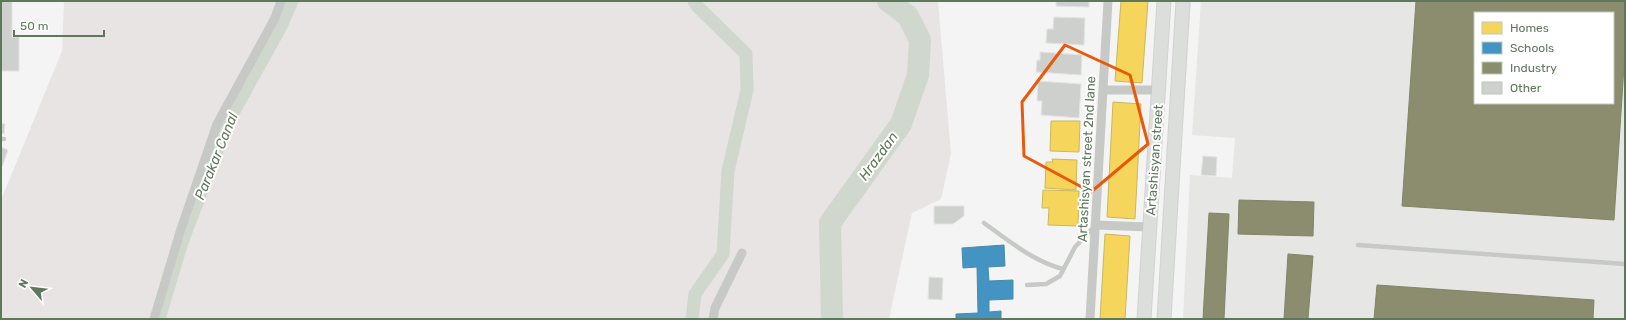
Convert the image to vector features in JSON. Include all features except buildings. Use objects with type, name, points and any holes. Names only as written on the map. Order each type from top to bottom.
[{"type":"main road","name":"Artashisyan street","points":[[1144,319],[1164,1]]},
{"type":"main road","name":"Artashisyan street","points":[[1164,319],[1182,1]]},
{"type":"street","points":[[154,319],[180,232],[217,124],[275,18],[281,1]]},
{"type":"street","name":"Artashisyan street 2nd lane","points":[[1090,319],[1108,1]]},
{"type":"street","points":[[1103,90],[1158,90]]},
{"type":"street","points":[[1095,225],[1149,227]]},
{"type":"street","points":[[714,319],[715,308],[742,253]]},
{"type":"lane","points":[[984,223],[1027,253],[1048,265],[1063,269]]},
{"type":"lane","points":[[1027,285],[1046,284],[1060,276],[1076,247],[1095,225]]},
{"type":"lane","points":[[1358,245],[1625,264]]},
{"type":"highlighted area","points":[[1065,45],[1130,75],[1148,144],[1091,192],[1024,156],[1022,102]]},
{"type":"shaded area","points":[[64,1],[938,1],[951,154],[941,199],[912,213],[889,319],[1,319],[1,200],[62,51]]},
{"type":"shaded area","points":[[1188,1],[1191,1],[1182,134],[1179,133]]},
{"type":"shaded area","points":[[1201,1],[1625,1],[1625,319],[1183,319],[1190,175],[1232,178],[1235,138],[1192,135]]},
{"type":"waterway","name":"Parakar Canal","points":[[159,319],[182,242],[229,120],[280,28],[292,1]]},
{"type":"waterway","points":[[692,319],[695,294],[723,254],[728,171],[747,90],[746,54],[697,6],[694,1]]},
{"type":"waterway","name":"Hrazdan","points":[[832,319],[830,223],[901,124],[918,75],[920,40],[908,16],[888,1]]}]
